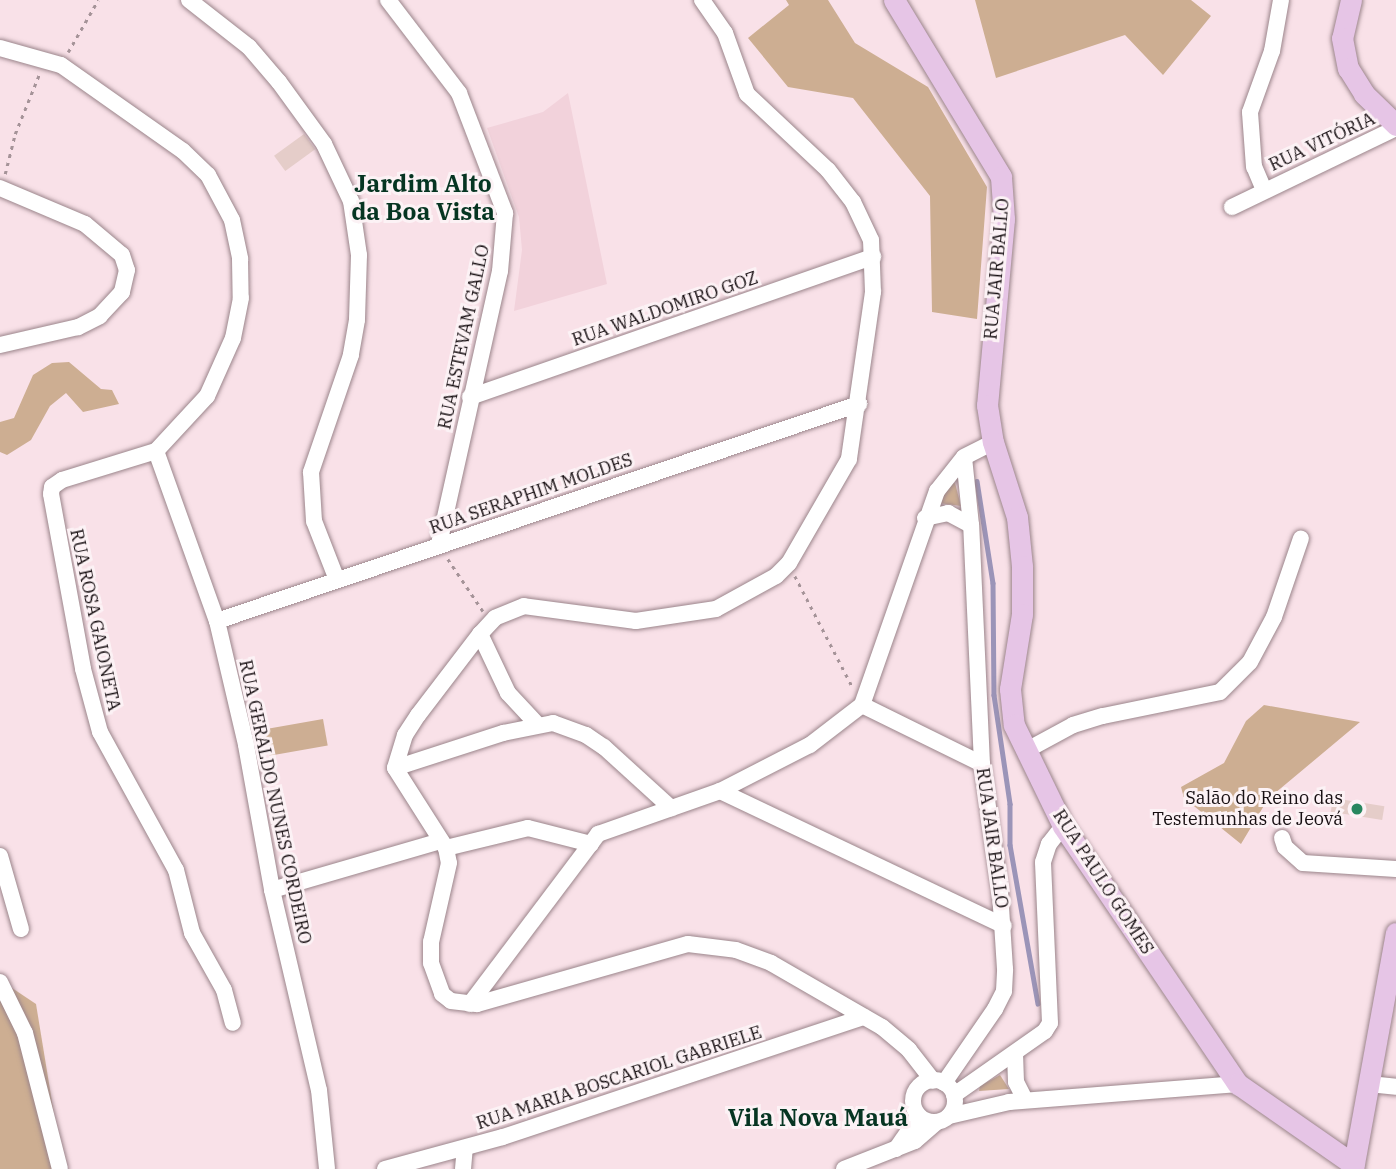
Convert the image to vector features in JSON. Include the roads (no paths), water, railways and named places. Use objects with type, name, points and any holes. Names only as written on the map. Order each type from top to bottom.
[{"type":"main road","name":"RUA JAIR BALLO","points":[[894,0],[1002,177],[1003,219],[987,405],[993,442]]},
{"type":"main road","points":[[1351,0],[1342,38],[1348,68],[1364,94],[1396,127]]},
{"type":"main road","name":"RUA PAULO GOMES","points":[[993,442],[1017,517],[1022,614],[1010,689],[1014,725],[1063,826],[1238,1084],[1354,1167]]},
{"type":"main road","points":[[1354,1167],[1396,933]]},
{"type":"street","points":[[188,0],[248,47],[279,82],[324,144],[351,201],[359,255],[358,320],[351,355],[311,472],[314,522],[337,580]]},
{"type":"street","name":"RUA ESTEVAM GALLO","points":[[388,0],[459,93],[505,213],[500,271],[439,545]]},
{"type":"street","points":[[702,0],[725,33],[747,94],[828,170],[863,221],[873,257],[859,404],[849,459],[789,563],[776,576],[716,609],[690,616],[636,621],[540,604],[508,611],[485,628],[405,735],[395,768],[444,844],[448,877],[431,942],[431,963],[442,994],[452,1001],[470,1004],[688,944],[736,950],[771,963],[864,1017],[909,1050],[946,1090]]},
{"type":"street","name":"RUA VITÓRIA","points":[[1264,190],[1254,167],[1250,112],[1272,51],[1281,0]]},
{"type":"street","points":[[0,48],[53,62],[183,151],[208,175],[232,220],[240,259],[241,298],[233,338],[207,396],[156,451]]},
{"type":"street","name":"RUA VITÓRIA","points":[[1231,207],[1396,127]]},
{"type":"street","points":[[0,345],[78,327],[100,316],[122,292],[127,270],[122,254],[85,224],[1,188]]},
{"type":"street","name":"RUA WALDOMIRO GOZ","points":[[470,397],[873,257]]},
{"type":"street","name":"RUA SERAPHIM MOLDES","points":[[216,621],[859,404]]},
{"type":"street","points":[[470,1004],[598,834],[720,790],[810,745],[862,705],[925,518],[937,491],[964,457],[993,442]]},
{"type":"street","name":"RUA ROSA GAIONETA","points":[[156,451],[52,487],[83,669],[100,732],[134,790],[149,830],[176,870],[192,933],[224,990],[233,1023]]},
{"type":"street","name":"RUA GERALDO NUNES CORDEIRO","points":[[156,451],[216,621],[246,745],[272,890],[319,1090],[327,1169]]},
{"type":"street","name":"RUA JAIR BALLO","points":[[943,1119],[946,1090],[1004,991],[1004,926],[982,764],[971,525],[964,457]]},
{"type":"street","points":[[925,518],[948,513],[971,525]]},
{"type":"street","points":[[1027,750],[1103,716],[1220,692],[1251,662],[1273,617],[1301,538]]},
{"type":"street","points":[[485,628],[508,693],[537,723]]},
{"type":"street","points":[[862,705],[982,764]]},
{"type":"street","points":[[395,768],[537,723],[567,726],[586,735],[671,808]]},
{"type":"street","points":[[720,790],[1004,926]]},
{"type":"street","points":[[946,1090],[1015,1053],[1050,1023],[1043,862],[1049,844],[1063,826]]},
{"type":"street","points":[[272,890],[444,844],[527,828],[591,844]]},
{"type":"street","points":[[1282,838],[1285,847],[1303,863],[1396,869]]},
{"type":"street","points":[[0,856],[21,929]]},
{"type":"street","points":[[0,982],[25,1032],[60,1169]]},
{"type":"street","name":"RUA MARIA BOSCARIOL GABRIELE","points":[[385,1169],[465,1148],[864,1017]]},
{"type":"street","points":[[909,1050],[918,1088],[913,1105],[919,1116]]},
{"type":"street","points":[[1015,1053],[1017,1101]]},
{"type":"street","points":[[919,1116],[943,1119],[1017,1101],[1238,1084]]},
{"type":"street","points":[[1369,1084],[1396,1087]]},
{"type":"street","points":[[918,1088],[1017,1101]]},
{"type":"street","points":[[895,1149],[919,1116]]},
{"type":"street","points":[[844,1169],[915,1141],[943,1119]]},
{"type":"street","points":[[463,1169],[465,1148]]},
{"type":"waterway","points":[[977,481],[993,583],[994,695],[1010,804],[1010,845],[1038,1004]]},
{"type":"place","name":"Salão do Reino das Testemunhas de Jeová","points":[[1357,809]]},
{"type":"district","name":"Jardim Alto da Boa Vista","points":[[423,198]]},
{"type":"district","name":"Vila Nova Mauá","points":[[818,1118]]}]
